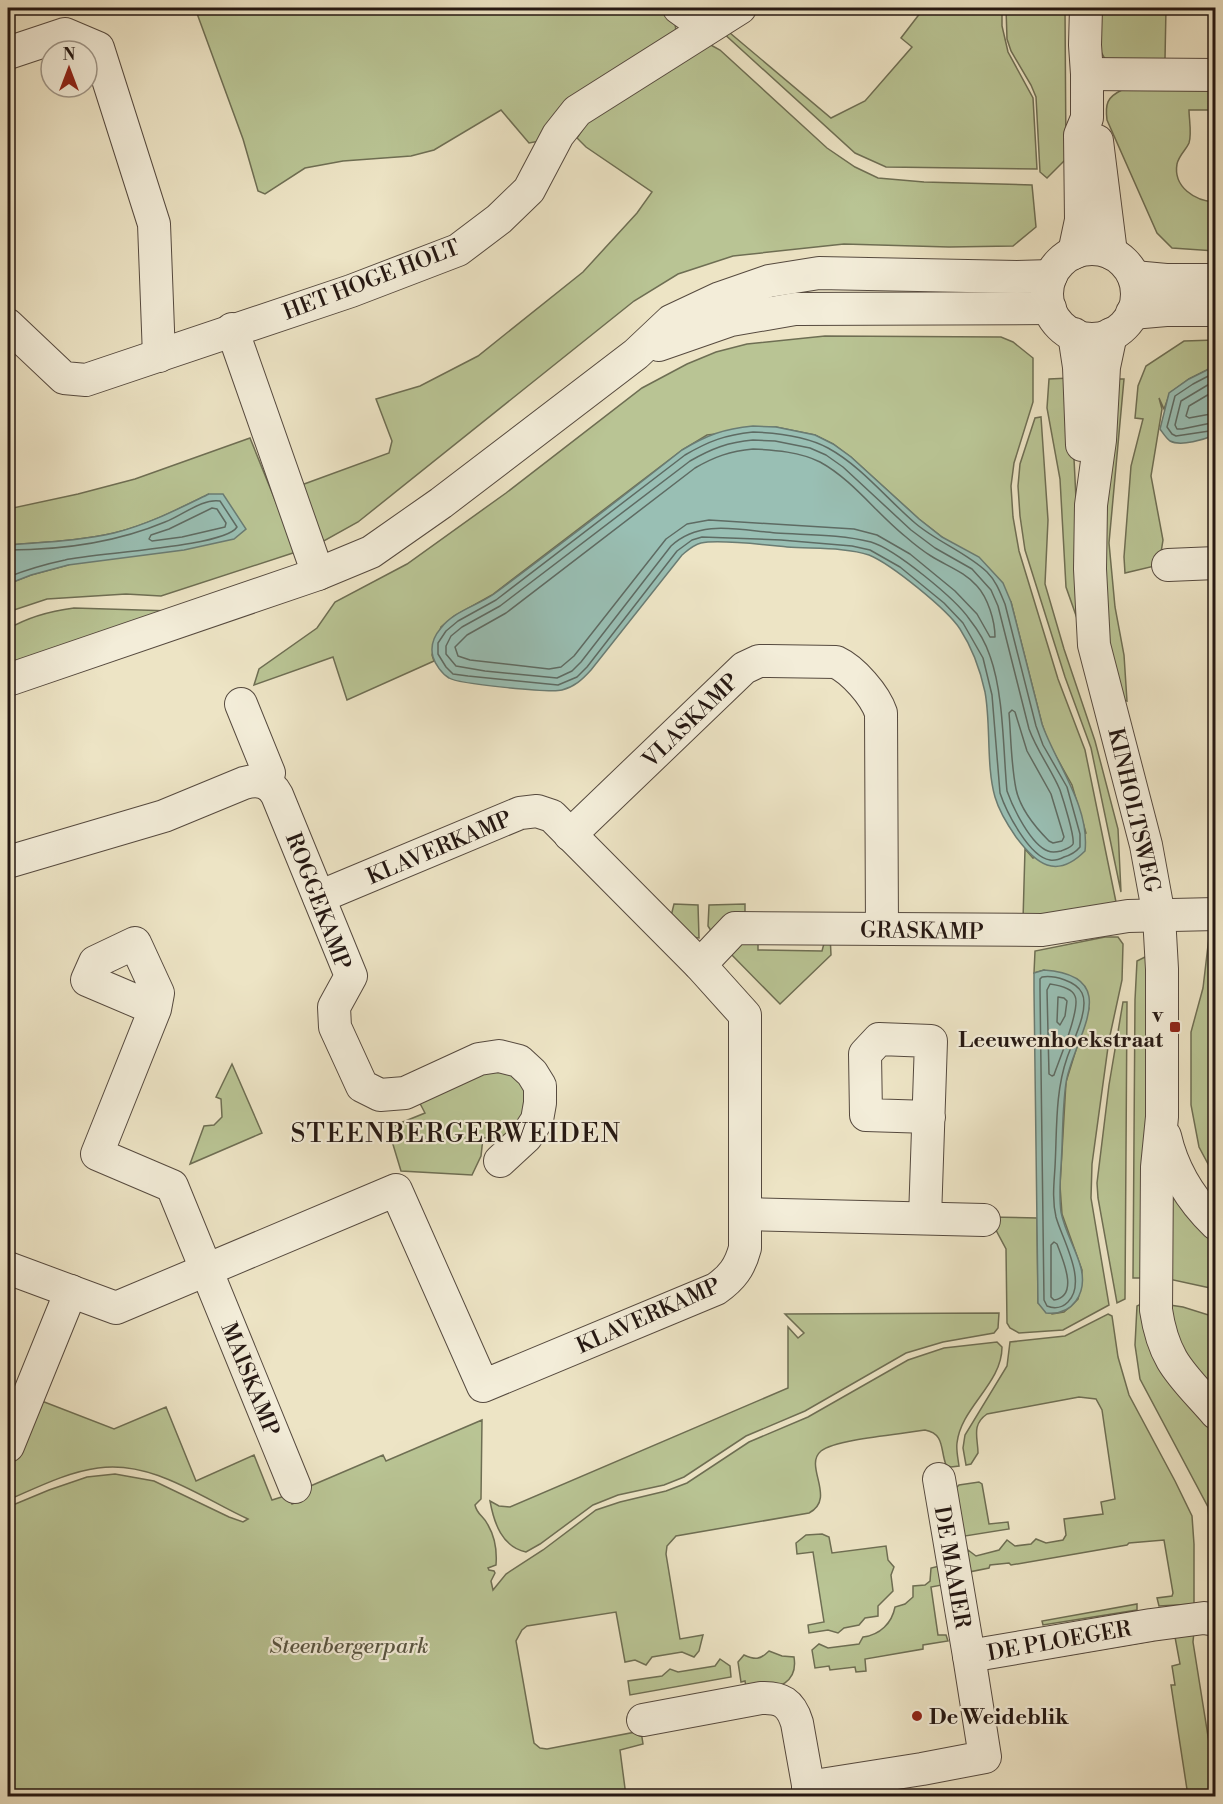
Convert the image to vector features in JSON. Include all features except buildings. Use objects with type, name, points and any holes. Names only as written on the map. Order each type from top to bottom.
[{"type":"street","points":[[679,8],[707,28]]},
{"type":"street","name":"HET HOGE HOLT","points":[[8,325],[64,378],[86,380],[232,329],[351,291],[458,250],[499,219],[529,190],[558,135],[577,111],[741,8]]},
{"type":"street","points":[[1074,253],[1081,220],[1080,135],[1087,118],[1086,8]]},
{"type":"street","points":[[8,53],[65,33],[98,48],[154,224],[159,356]]},
{"type":"street","points":[[1087,74],[1215,75]]},
{"type":"street","points":[[1087,118],[1095,134],[1110,253]]},
{"type":"street","points":[[1122,323],[1137,295],[1134,277],[1125,263],[1110,253],[1092,249],[1074,253],[1060,262],[1051,276],[1047,292],[1050,308],[1059,324],[1074,334],[1093,338],[1122,323],[1166,310],[1215,310]]},
{"type":"street","points":[[8,680],[318,574],[371,552],[441,503],[636,354],[671,321],[692,309],[747,288],[796,275],[842,272],[1051,276]]},
{"type":"street","points":[[1134,277],[1166,280],[1215,280]]},
{"type":"street","points":[[636,354],[731,320],[795,309],[1050,308]]},
{"type":"street","name":"KINHOLTSWEG","points":[[1122,323],[1104,367],[1100,440],[1091,505],[1090,569],[1094,645],[1146,845],[1159,916],[1162,969],[1162,1117],[1157,1167],[1158,1297],[1156,1310],[1158,1326],[1171,1359],[1181,1375],[1215,1413]]},
{"type":"street","points":[[232,329],[318,574]]},
{"type":"street","name":"KINHOLTSWEG","points":[[1074,334],[1079,367],[1081,440],[1091,505]]},
{"type":"street","points":[[1168,566],[1215,563]]},
{"type":"street","name":"VLASKAMP","points":[[570,835],[744,668],[759,661],[836,662],[871,693],[881,713],[882,929]]},
{"type":"street","name":"ROGGEKAMP","points":[[241,704],[269,773],[266,783],[277,795],[351,976],[334,1007],[335,1027],[362,1086],[380,1095],[405,1093],[479,1059],[499,1056],[519,1061],[532,1072],[540,1086],[537,1120],[526,1137],[500,1161]]},
{"type":"street","points":[[8,862],[164,816],[244,783],[252,781],[266,783]]},
{"type":"street","name":"KLAVERKAMP","points":[[8,1268],[116,1308],[396,1190],[483,1386],[716,1288],[736,1272],[742,1262],[745,1248],[746,1015],[700,964],[552,816],[544,812],[528,811],[319,897]]},
{"type":"street","name":"GRASKAMP","points":[[700,964],[735,928],[1042,930],[1128,916],[1215,914]]},
{"type":"street","name":"MAISKAMP","points":[[155,1009],[97,1154],[172,1186],[295,1487]]},
{"type":"street","points":[[925,1218],[929,1117]]},
{"type":"street","name":"KINHOLTSWEG","points":[[1162,1117],[1171,1156],[1182,1183],[1196,1204],[1215,1224]]},
{"type":"street","points":[[746,1214],[984,1220]]},
{"type":"street","points":[[8,1446],[70,1291]]},
{"type":"street","name":"DE MAAIER","points":[[939,1479],[969,1656]]},
{"type":"street","name":"DE PLOEGER","points":[[809,1792],[985,1757],[969,1656],[1151,1624],[1204,1618],[1215,1620]]},
{"type":"street","points":[[643,1720],[761,1698],[781,1700],[788,1704],[794,1712],[809,1792]]},
{"type":"green space","points":[[195,8],[663,8],[673,18],[676,32],[545,140],[529,143],[501,110],[434,150],[411,156],[343,161],[305,168],[265,194],[258,191],[243,139]]},
{"type":"green space","points":[[924,8],[1002,8],[1002,26],[1008,52],[1033,98],[1037,169],[886,167],[855,153],[721,31],[724,28],[831,118],[865,101],[912,47],[901,38]]},
{"type":"green space","points":[[1006,8],[1065,8],[1066,159],[1047,178],[1040,172],[1036,97],[1011,51],[1007,39]]},
{"type":"green space","points":[[1098,8],[1166,8],[1165,59],[1105,59],[1099,48]]},
{"type":"green space","points":[[709,44],[720,50],[827,148],[855,167],[878,178],[924,182],[1032,185],[1036,227],[1013,246],[844,244],[733,256],[678,274],[634,301],[358,522],[322,542],[296,487],[389,453],[392,441],[376,399],[420,386],[478,356],[583,272],[637,213],[652,192],[586,147],[577,138],[588,121]]},
{"type":"green space","points":[[1122,90],[1215,90],[1215,110],[1189,110],[1190,139],[1178,161],[1177,172],[1182,186],[1193,196],[1215,202],[1215,251],[1172,248],[1157,233],[1107,120],[1106,110],[1110,98]]},
{"type":"green space","points":[[825,336],[1001,337],[1013,342],[1033,358],[1033,402],[1014,463],[1011,486],[1013,517],[1019,551],[1058,679],[1085,750],[1116,902],[1023,920],[1025,849],[1033,858],[1086,833],[1072,785],[1048,742],[1042,724],[1011,602],[942,537],[851,457],[815,435],[776,427],[707,435],[682,450],[492,595],[454,616],[441,627],[432,655],[434,661],[347,700],[333,657],[254,685],[259,669],[317,628],[335,602],[407,564],[506,493],[642,388],[687,364],[716,352],[747,344]]},
{"type":"green space","points":[[1215,340],[1215,366],[1189,379],[1170,393],[1164,409],[1159,398],[1162,409],[1151,476],[1163,540],[1159,565],[1125,573],[1124,557],[1131,466],[1143,419],[1135,418],[1138,386],[1146,366],[1184,341]]},
{"type":"green space","points":[[1070,378],[1079,624],[1066,587],[1060,479],[1047,408],[1049,379]]},
{"type":"green space","points":[[1112,379],[1124,379],[1109,543],[1115,607],[1124,655],[1127,701],[1122,700],[1103,620],[1102,576]]},
{"type":"green space","points":[[1041,417],[1048,520],[1045,584],[1095,741],[1118,829],[1121,892],[1091,748],[1065,677],[1025,550],[1018,486],[1020,464],[1035,418]]},
{"type":"green space","points":[[250,438],[296,552],[161,596],[126,594],[47,599],[8,612],[8,584],[68,565],[209,494],[126,530],[75,540],[8,545],[8,509],[135,479]]},
{"type":"green space","points":[[74,608],[173,611],[8,666],[8,629],[40,615]]},
{"type":"green space","points":[[674,904],[698,905],[699,938],[685,936],[671,916]]},
{"type":"green space","points":[[745,904],[745,916],[713,934],[708,926],[709,905]]},
{"type":"green space","points":[[1215,931],[1215,1177],[1199,1147],[1191,1105],[1191,1032],[1203,988],[1209,937]]},
{"type":"green space","points":[[758,934],[758,950],[822,951],[826,936],[830,934],[831,955],[780,1004],[726,949]]},
{"type":"green space","points":[[1105,937],[1118,937],[1123,944],[1122,980],[1109,1040],[1092,1164],[1091,1198],[1109,1305],[1063,1330],[1019,1333],[1010,1328],[1007,1323],[1006,1249],[989,1217],[1037,1218],[1038,1303],[1052,1314],[1064,1312],[1078,1299],[1082,1270],[1062,1214],[1060,1186],[1066,1082],[1089,1008],[1044,970],[1034,973],[1035,951]]},
{"type":"green space","points":[[1147,956],[1150,1278],[1133,1278],[1135,1000],[1137,961]]},
{"type":"green space","points":[[1123,1002],[1127,1002],[1125,1299],[1117,1303],[1097,1183],[1109,1085]]},
{"type":"green space","points":[[497,1063],[527,1078],[525,1121],[501,1137],[483,1138],[481,1156],[472,1175],[401,1171],[388,1128],[425,1113],[415,1094]]},
{"type":"green space","points":[[232,1064],[262,1133],[190,1164],[204,1126],[214,1125],[222,1117],[221,1099],[216,1097]]},
{"type":"green space","points":[[1164,1168],[1215,1235],[1215,1289],[1164,1278]]},
{"type":"green space","points":[[1150,1300],[1215,1425],[1215,1610],[1210,1610],[1211,1540],[1208,1507],[1140,1379],[1135,1345],[1137,1306]]},
{"type":"green space","points":[[1163,1304],[1183,1307],[1215,1317],[1215,1403],[1195,1383]]},
{"type":"green space","points":[[999,1313],[998,1328],[994,1333],[943,1342],[906,1353],[805,1411],[746,1436],[684,1477],[664,1485],[618,1495],[593,1505],[526,1552],[511,1545],[500,1533],[490,1501],[499,1506],[510,1507],[788,1388],[788,1327],[798,1338],[804,1333],[785,1314]]},
{"type":"green space","points":[[1108,1314],[1112,1316],[1118,1357],[1129,1395],[1192,1516],[1194,1604],[1159,1606],[1157,1598],[1172,1596],[1173,1593],[1164,1540],[1129,1543],[1011,1565],[1009,1563],[990,1565],[989,1568],[969,1572],[966,1553],[968,1550],[976,1556],[999,1550],[1007,1540],[1015,1546],[1031,1544],[1036,1539],[1046,1543],[1063,1540],[1066,1535],[1064,1519],[1103,1514],[1101,1502],[1115,1499],[1102,1410],[1096,1399],[1079,1397],[987,1414],[977,1427],[978,1453],[971,1464],[966,1465],[963,1448],[965,1435],[1007,1366],[1010,1342],[1065,1336]]},
{"type":"green space","name":"Steenbergerpark","points":[[997,1342],[1002,1347],[996,1373],[960,1430],[957,1446],[959,1466],[946,1465],[939,1439],[925,1430],[840,1443],[821,1451],[816,1457],[820,1499],[817,1507],[809,1513],[676,1536],[667,1546],[666,1554],[680,1639],[703,1635],[699,1651],[694,1657],[682,1652],[652,1657],[646,1665],[635,1660],[625,1662],[616,1612],[527,1626],[522,1630],[516,1641],[534,1743],[540,1748],[547,1749],[641,1731],[643,1744],[620,1750],[626,1796],[8,1796],[8,1507],[87,1477],[115,1474],[154,1481],[229,1517],[243,1522],[248,1519],[157,1475],[118,1467],[75,1473],[8,1500],[8,1463],[34,1398],[114,1429],[166,1407],[196,1481],[254,1455],[272,1500],[288,1495],[292,1504],[297,1502],[294,1493],[383,1455],[386,1461],[482,1420],[481,1499],[475,1505],[490,1530],[495,1545],[496,1565],[488,1568],[495,1573],[491,1581],[493,1590],[506,1574],[543,1550],[596,1510],[687,1483],[749,1442],[808,1417],[908,1360],[944,1348]]},
{"type":"green space","points":[[979,1482],[982,1484],[989,1524],[1008,1522],[1009,1529],[959,1537],[956,1488],[959,1485]]},
{"type":"green space","points":[[822,1534],[829,1537],[832,1553],[886,1546],[888,1560],[894,1567],[891,1575],[893,1591],[878,1606],[878,1616],[865,1618],[859,1625],[844,1628],[838,1633],[828,1630],[809,1633],[808,1625],[824,1622],[813,1552],[797,1554],[796,1543],[806,1535]]},
{"type":"green space","points":[[944,1565],[947,1584],[931,1587],[938,1635],[946,1635],[948,1641],[923,1645],[923,1649],[865,1659],[866,1671],[856,1672],[855,1667],[830,1670],[829,1666],[815,1668],[812,1650],[819,1644],[828,1648],[859,1644],[863,1637],[880,1631],[888,1623],[895,1607],[905,1604],[913,1597],[913,1586],[925,1585],[930,1581],[931,1568]]},
{"type":"green space","points":[[1137,1604],[1137,1610],[1043,1625],[1042,1621]]},
{"type":"green space","points":[[1194,1631],[1193,1642],[1215,1780],[1215,1796],[1188,1796],[1171,1685],[1175,1685],[1172,1666],[1180,1664],[1175,1637],[1045,1659]]},
{"type":"green space","points":[[769,1651],[782,1656],[794,1657],[792,1675],[788,1681],[774,1688],[747,1693],[745,1681],[741,1682],[738,1662],[744,1655],[757,1658]]},
{"type":"green space","points":[[720,1659],[730,1666],[731,1677],[630,1695],[628,1681],[662,1676],[670,1669],[678,1672],[715,1666]]},
{"type":"water","points":[[1215,366],[1215,435],[1186,443],[1170,441],[1160,429],[1169,393],[1189,379]]},
{"type":"water","points":[[753,426],[776,427],[815,435],[833,444],[942,537],[979,557],[1003,583],[1011,602],[1042,724],[1071,786],[1082,818],[1085,851],[1075,860],[1056,866],[1039,861],[1024,847],[1001,812],[995,797],[990,772],[985,692],[969,644],[960,629],[931,599],[904,577],[879,560],[860,552],[731,542],[709,542],[693,546],[682,555],[591,670],[581,680],[562,690],[524,689],[456,680],[449,678],[439,669],[433,657],[433,641],[452,617],[494,594],[682,450],[699,440],[716,434]]},
{"type":"water","points":[[209,494],[223,494],[246,529],[234,539],[184,550],[68,565],[8,584],[8,545],[74,540],[126,530]]},
{"type":"water","points":[[1044,970],[1069,975],[1083,984],[1089,997],[1084,1030],[1066,1083],[1060,1189],[1061,1212],[1081,1268],[1082,1286],[1080,1294],[1071,1307],[1056,1313],[1046,1313],[1038,1303],[1034,973]]},
{"type":"place","name":"v Leeuwenhoekstraat","points":[[1175,1027]]},
{"type":"place","name":"De Weideblik","points":[[917,1716]]},
{"type":"district","name":"STEENBERGERWEIDEN","points":[[456,1133]]}]
